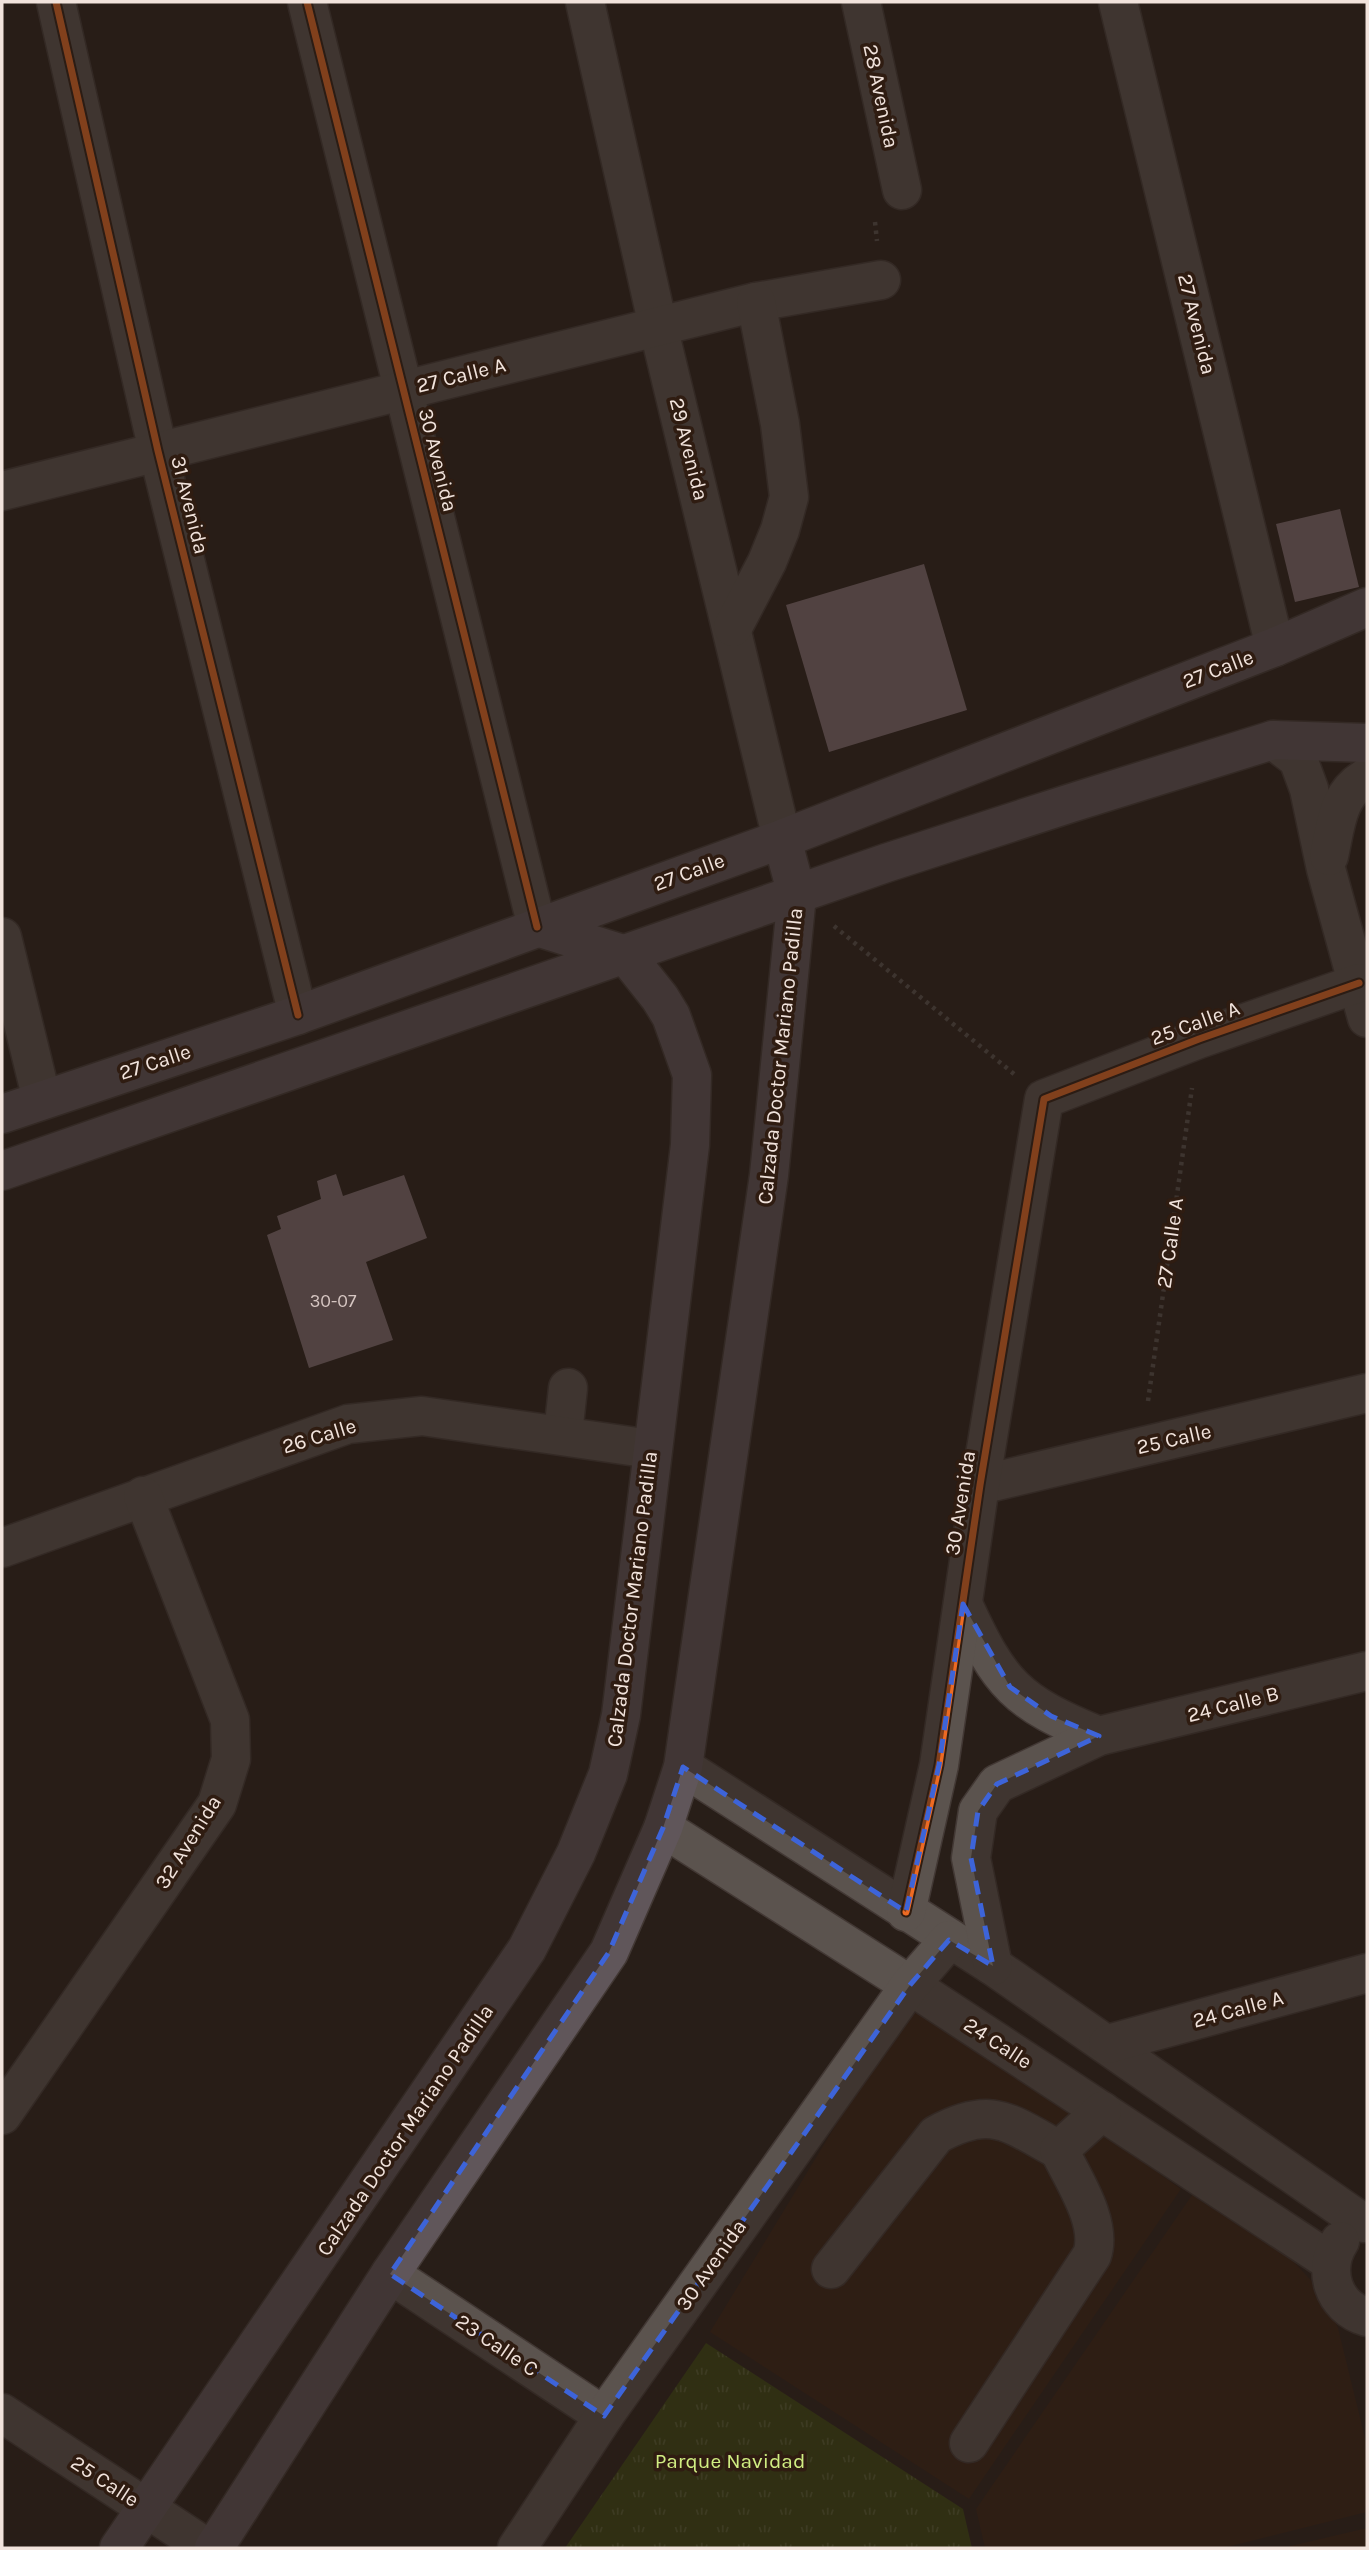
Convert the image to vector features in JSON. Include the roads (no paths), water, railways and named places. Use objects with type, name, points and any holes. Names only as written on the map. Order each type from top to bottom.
[{"type":"main road","name":"27 Calle","points":[[2,1114],[298,1015],[782,839],[1275,647],[1367,607]]},
{"type":"main road","points":[[2,1171],[1045,811],[1273,740],[1367,743]]},
{"type":"main road","name":"29 Avenida","points":[[782,839],[797,895]]},
{"type":"main road","name":"Calzada Doctor Mariano Padilla","points":[[214,2548],[390,2274],[609,1952],[663,1828],[682,1767],[769,1175],[797,895]]},
{"type":"main road","points":[[537,927],[626,955]]},
{"type":"main road","name":"Calzada Doctor Mariano Padilla","points":[[119,2548],[527,1949],[576,1853],[608,1774],[621,1715],[651,1448],[690,1145],[693,1096],[692,1075],[671,1016],[626,955]]},
{"type":"street","name":"31 Avenida","points":[[56,2],[158,451],[298,1015]]},
{"type":"street","name":"30 Avenida","points":[[307,2],[537,927]]},
{"type":"street","name":"29 Avenida","points":[[585,2],[658,326],[733,627],[782,839]]},
{"type":"street","name":"28 Avenida","points":[[861,2],[902,190]]},
{"type":"street","name":"27 Avenida","points":[[1118,2],[1275,647]]},
{"type":"street","name":"27 Calle A","points":[[2,491],[756,302],[881,280]]},
{"type":"street","points":[[733,627],[767,562],[789,497],[780,425],[756,302]]},
{"type":"street","points":[[1273,740],[1298,759],[1309,789],[1326,869],[1363,1001]]},
{"type":"street","points":[[1326,869],[1341,802],[1354,785],[1367,777]]},
{"type":"street","points":[[2,937],[42,1100]]},
{"type":"street","name":"25 Calle A","points":[[1044,1099],[1199,1039],[1363,1001]]},
{"type":"street","name":"30 Avenida","points":[[906,1912],[939,1765],[980,1485],[1044,1099]]},
{"type":"street","points":[[563,1434],[568,1388]]},
{"type":"street","name":"25 Calle","points":[[980,1485],[1367,1393]]},
{"type":"street","name":"26 Calle","points":[[2,1548],[348,1424],[422,1416],[651,1448]]},
{"type":"street","name":"32 Avenida","points":[[2,2115],[217,1804],[231,1759],[230,1720],[143,1496]]},
{"type":"street","points":[[963,1604],[984,1650],[1010,1687],[1051,1716],[1099,1737]]},
{"type":"street","name":"24 Calle B","points":[[993,1966],[971,1858],[978,1811],[997,1784],[1099,1737],[1367,1671]]},
{"type":"street","points":[[682,1767],[993,1966],[1365,2223],[1341,2238],[1331,2262],[1331,2280],[1339,2298],[1366,2320]]},
{"type":"street","name":"24 Calle","points":[[663,1828],[910,1985],[1331,2262]]},
{"type":"street","name":"30 Avenida","points":[[517,2548],[604,2416],[910,1985],[949,1940]]},
{"type":"street","name":"24 Calle A","points":[[1108,2044],[1367,1973]]},
{"type":"street","points":[[1059,2150],[1102,2111]]},
{"type":"street","points":[[831,2269],[936,2135],[954,2124],[999,2118],[1059,2150],[1093,2226],[1095,2245],[1092,2255],[969,2443]]},
{"type":"street","name":"23 Calle C","points":[[390,2274],[604,2416]]},
{"type":"street","name":"25 Calle","points":[[2,2413],[207,2548]]},
{"type":"park label","name":"Parque Navidad","points":[[730,2461]]}]
